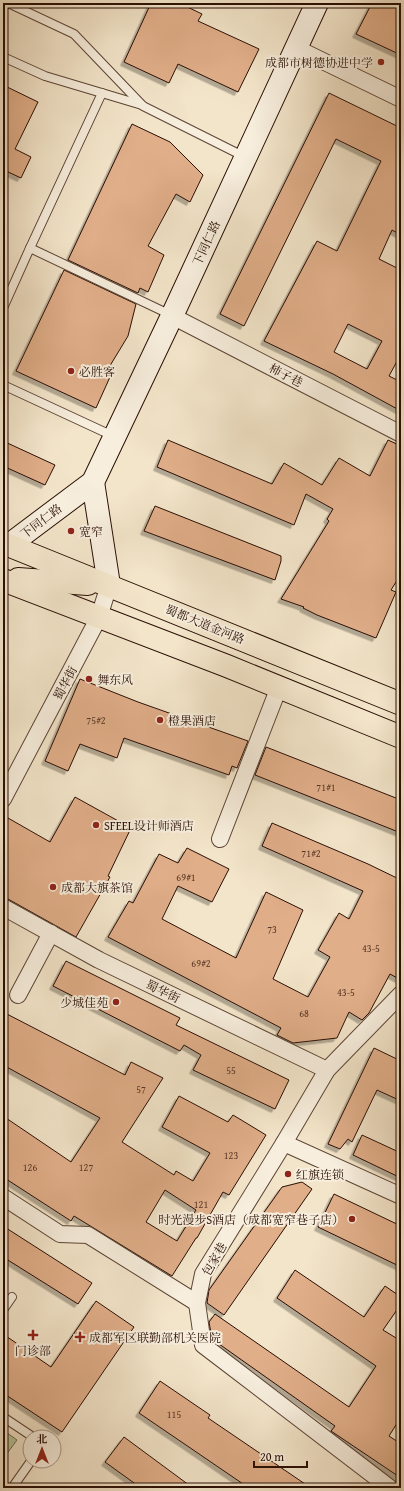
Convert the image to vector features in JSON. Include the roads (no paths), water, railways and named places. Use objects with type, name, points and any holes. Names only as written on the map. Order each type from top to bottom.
[{"type":"main road","name":"蜀都大道金河路","points":[[6,544],[401,704]]},
{"type":"main road","points":[[3,579],[109,585]]},
{"type":"main road","points":[[3,579],[227,666],[401,737]]},
{"type":"street","name":"下同仁路","points":[[6,544],[93,482],[172,316],[316,3]]},
{"type":"street","points":[[296,48],[401,99]]},
{"type":"street","name":"柿子巷","points":[[172,316],[401,434]]},
{"type":"street","points":[[93,482],[109,585]]},
{"type":"street","name":"蜀华街","points":[[3,799],[99,617],[109,585]]},
{"type":"street","points":[[220,839],[279,687]]},
{"type":"street","name":"蜀华街","points":[[3,907],[99,960],[327,1070]]},
{"type":"street","points":[[18,995],[51,933]]},
{"type":"street","name":"包家巷","points":[[390,1488],[203,1345],[197,1303],[203,1274],[327,1070],[401,994]]},
{"type":"street","points":[[284,1143],[401,1196]]},
{"type":"street","points":[[3,1197],[60,1234],[88,1235],[197,1303]]},
{"type":"lane","points":[[8,3],[74,34],[143,106]]},
{"type":"lane","points":[[3,57],[45,76],[143,106],[245,158]]},
{"type":"lane","points":[[3,308],[102,93]]},
{"type":"lane","points":[[30,248],[172,316]]},
{"type":"lane","points":[[3,385],[114,437]]},
{"type":"lane","points":[[3,1310],[12,1296]]},
{"type":"lane","points":[[3,1416],[22,1429]]},
{"type":"lane","points":[[12,1488],[25,1469]]},
{"type":"place","name":"成都市树德协进中学","points":[[381,62]]},
{"type":"place","name":"必胜客","points":[[71,371]]},
{"type":"place","name":"宽窄","points":[[71,531]]},
{"type":"place","name":"舞东风","points":[[89,679]]},
{"type":"place","name":"橙果酒店","points":[[160,720]]},
{"type":"place","name":"SFEEL设计师酒店","points":[[96,825]]},
{"type":"place","name":"成都大旗茶馆","points":[[53,887]]},
{"type":"place","name":"少城佳苑","points":[[116,1002]]},
{"type":"place","name":"红旗连锁","points":[[288,1174]]},
{"type":"place","name":"时光漫步S酒店（成都宽窄巷子店）","points":[[352,1219]]},
{"type":"place","name":"门诊部","points":[[33,1335]]},
{"type":"place","name":"成都军区联勤部机关医院","points":[[80,1337]]}]
